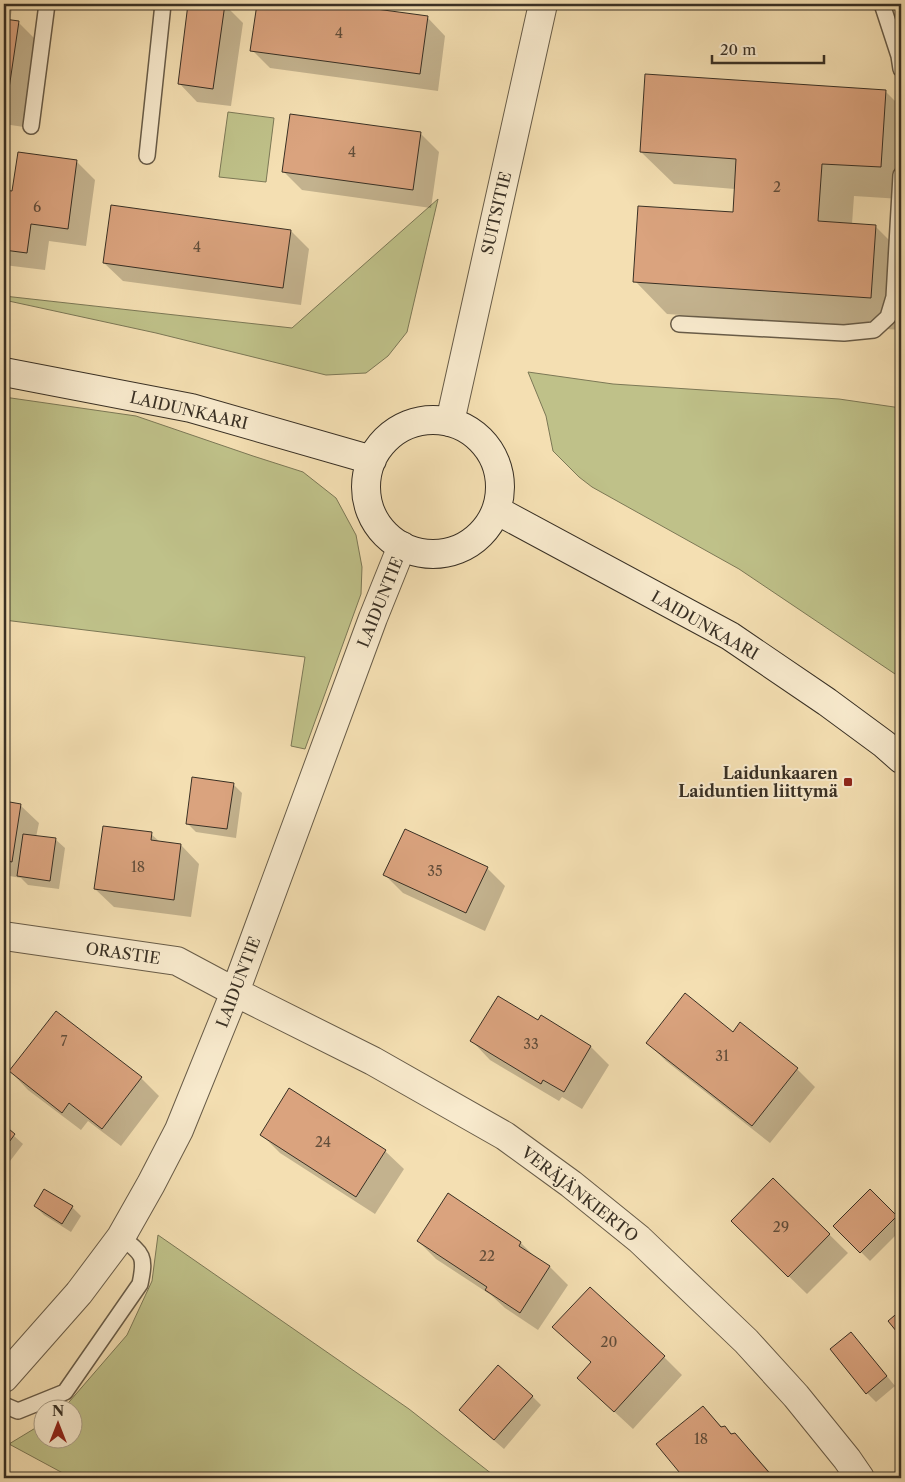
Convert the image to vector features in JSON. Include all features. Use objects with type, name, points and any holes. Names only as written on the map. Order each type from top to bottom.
[{"type":"street","name":"SUITSITIE","points":[[450,422],[543,4]]},
{"type":"street","name":"LAIDUNKAARI","points":[[4,372],[191,408],[372,460]]},
{"type":"street","points":[[431,420],[450,422],[470,431],[487,446],[497,466],[500,488],[496,510],[487,527],[474,540],[457,550],[438,554],[420,553],[402,546],[386,534],[374,518],[367,499],[366,479],[372,460],[382,443],[396,432],[413,423],[431,420]]},
{"type":"street","name":"LAIDUNKAARI","points":[[496,510],[730,636],[827,702],[884,744],[901,759]]},
{"type":"street","name":"LAIDUNTIE","points":[[4,1378],[79,1292],[121,1237],[179,1130],[236,992],[369,627],[402,546]]},
{"type":"street","name":"ORASTIE","points":[[4,936],[177,961],[236,992]]},
{"type":"street","name":"VERÄJÄNKIERTO","points":[[236,992],[373,1062],[505,1136],[571,1184],[639,1239],[746,1341],[796,1396],[860,1478]]},
{"type":"lane","points":[[31,126],[47,4]]},
{"type":"lane","points":[[147,156],[164,4]]},
{"type":"lane","points":[[882,4],[899,56],[901,69]]},
{"type":"lane","points":[[679,324],[844,333],[874,330],[888,317],[894,297],[901,175]]},
{"type":"lane","points":[[4,1405],[18,1410],[65,1392],[140,1284],[144,1266],[139,1251],[121,1237]]},
{"type":"green space","points":[[228,112],[274,118],[266,182],[219,177]]},
{"type":"green space","points":[[438,199],[407,332],[388,356],[366,373],[326,375],[156,333],[4,300],[4,296],[292,328]]},
{"type":"green space","points":[[528,372],[613,384],[839,399],[901,408],[901,678],[739,569],[592,487],[579,477],[553,451],[546,416]]},
{"type":"green space","points":[[4,397],[136,416],[303,472],[336,498],[356,535],[362,567],[361,594],[305,749],[291,746],[305,657],[4,620]]},
{"type":"green space","points":[[158,1235],[409,1409],[497,1478],[72,1478],[9,1444],[32,1430],[32,1450],[82,1450],[82,1400],[71,1400],[127,1335],[152,1281]]},
{"type":"building","points":[[188,4],[225,4],[213,89],[178,84]]},
{"type":"building","points":[[257,4],[339,4],[428,16],[420,74],[250,51]]},
{"type":"building","points":[[4,19],[19,21],[6,109],[4,109]]},
{"type":"building","points":[[645,74],[886,90],[881,167],[822,164],[818,221],[876,225],[871,298],[633,282],[638,206],[733,212],[736,159],[640,152]]},
{"type":"building","points":[[290,114],[421,132],[413,190],[282,172]]},
{"type":"building","points":[[18,152],[77,160],[68,229],[31,224],[27,253],[4,250],[4,190],[12,191]]},
{"type":"building","points":[[111,205],[291,230],[283,288],[103,263]]},
{"type":"building","points":[[192,777],[234,783],[227,829],[186,824]]},
{"type":"building","points":[[4,801],[21,804],[12,862],[4,860]]},
{"type":"building","points":[[103,826],[152,832],[151,840],[181,844],[174,900],[94,889]]},
{"type":"building","points":[[405,829],[488,867],[466,913],[383,875]]},
{"type":"building","points":[[23,834],[56,838],[50,881],[17,876]]},
{"type":"building","points":[[685,993],[733,1032],[740,1022],[798,1068],[752,1126],[646,1043]]},
{"type":"building","points":[[498,996],[538,1020],[541,1015],[591,1046],[564,1092],[543,1080],[541,1084],[470,1041]]},
{"type":"building","points":[[56,1011],[142,1077],[102,1129],[69,1103],[62,1113],[9,1071]]},
{"type":"building","points":[[289,1088],[386,1150],[356,1197],[260,1135]]},
{"type":"building","points":[[4,1125],[15,1134],[4,1149]]},
{"type":"building","points":[[773,1178],[830,1234],[788,1277],[731,1221]]},
{"type":"building","points":[[44,1189],[73,1206],[62,1224],[34,1206]]},
{"type":"building","points":[[870,1189],[897,1216],[860,1253],[833,1226]]},
{"type":"building","points":[[448,1193],[521,1242],[519,1246],[550,1266],[520,1313],[485,1290],[487,1287],[417,1241]]},
{"type":"building","points":[[590,1287],[665,1356],[614,1412],[577,1378],[591,1362],[552,1327]]},
{"type":"building","points":[[901,1310],[901,1337],[888,1321]]},
{"type":"building","points":[[851,1332],[887,1376],[866,1394],[830,1349]]},
{"type":"building","points":[[498,1365],[533,1396],[494,1440],[459,1410]]},
{"type":"building","points":[[703,1406],[721,1427],[725,1426],[731,1434],[735,1433],[772,1476],[769,1478],[684,1478],[656,1444]]},
{"type":"place","name":"Laidunkaaren Laiduntien liittymä","points":[[848,782]]}]
